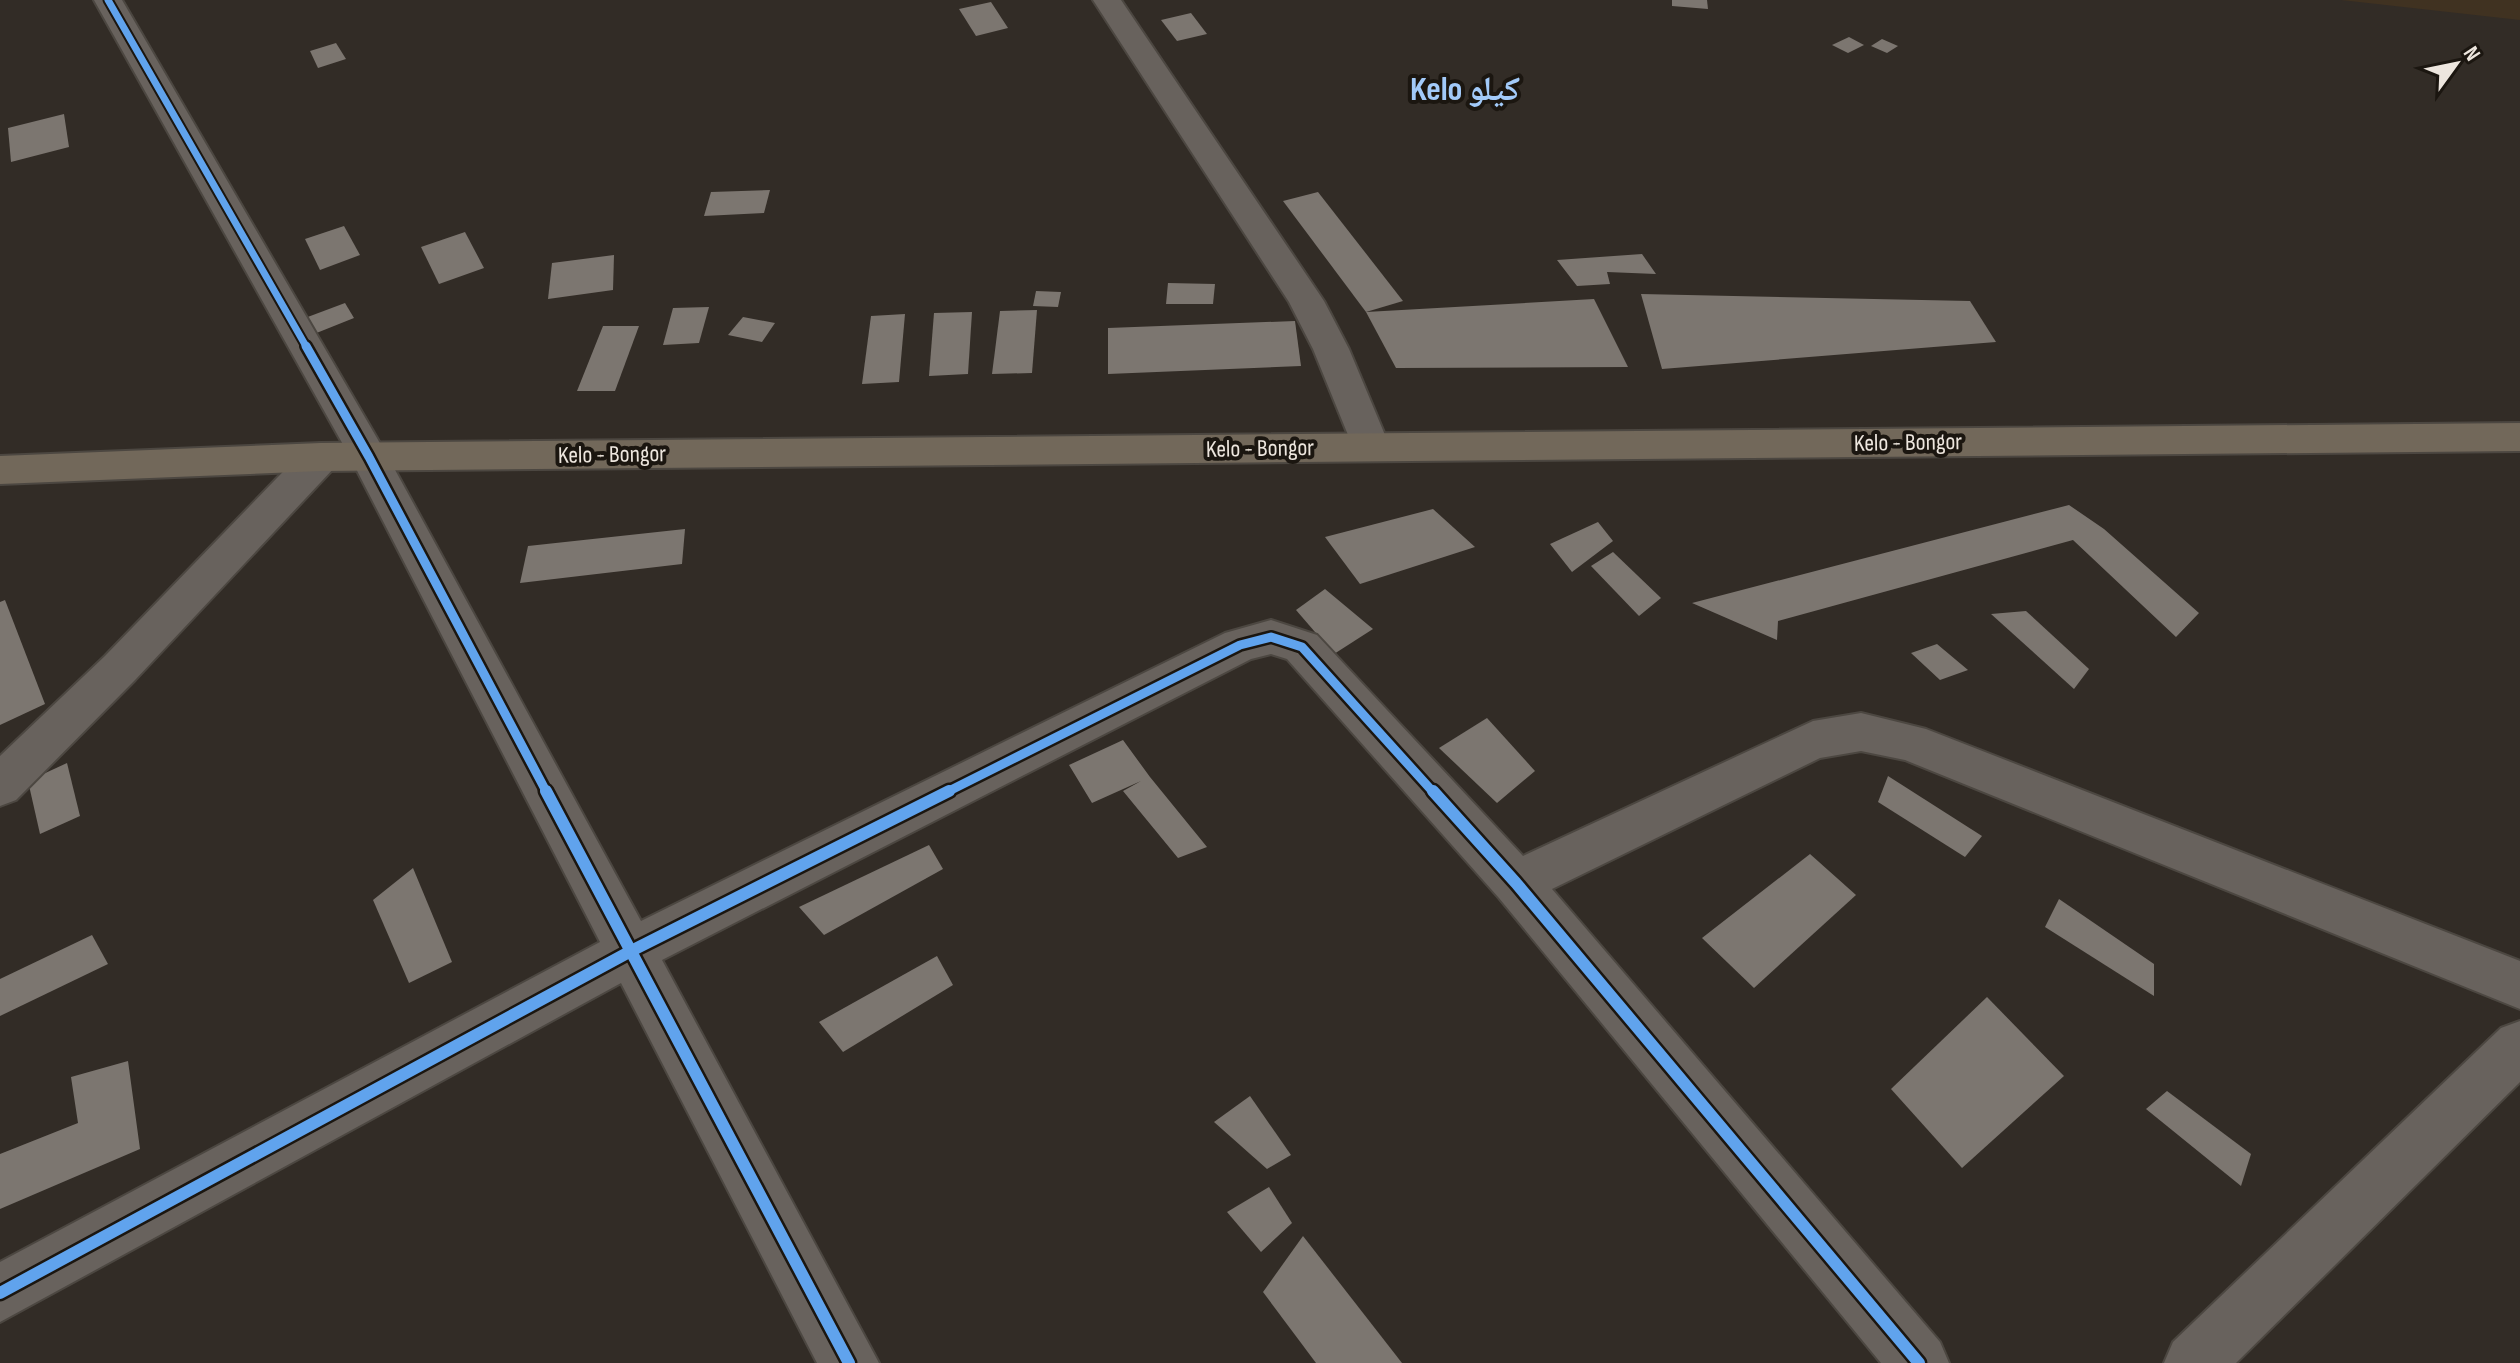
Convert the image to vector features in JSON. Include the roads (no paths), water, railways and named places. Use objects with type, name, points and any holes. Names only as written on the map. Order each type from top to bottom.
[{"type":"highway","name":"Kelo - Bongor","points":[[0,470],[321,457],[2520,437]]},
{"type":"street","points":[[108,0],[369,457],[849,1363]]},
{"type":"street","points":[[1107,0],[1306,301],[1331,349],[1371,447]]},
{"type":"street","points":[[0,786],[120,668],[321,457]]},
{"type":"street","points":[[0,1293],[631,951],[1240,645],[1271,637],[1302,647],[1516,883],[1919,1363]]},
{"type":"street","points":[[1516,883],[1813,740],[1861,732],[1910,742],[2520,985]]},
{"type":"street","points":[[2194,1363],[2520,1046]]},
{"type":"district","name":"Kelo كيلو","points":[[1465,88]]}]
